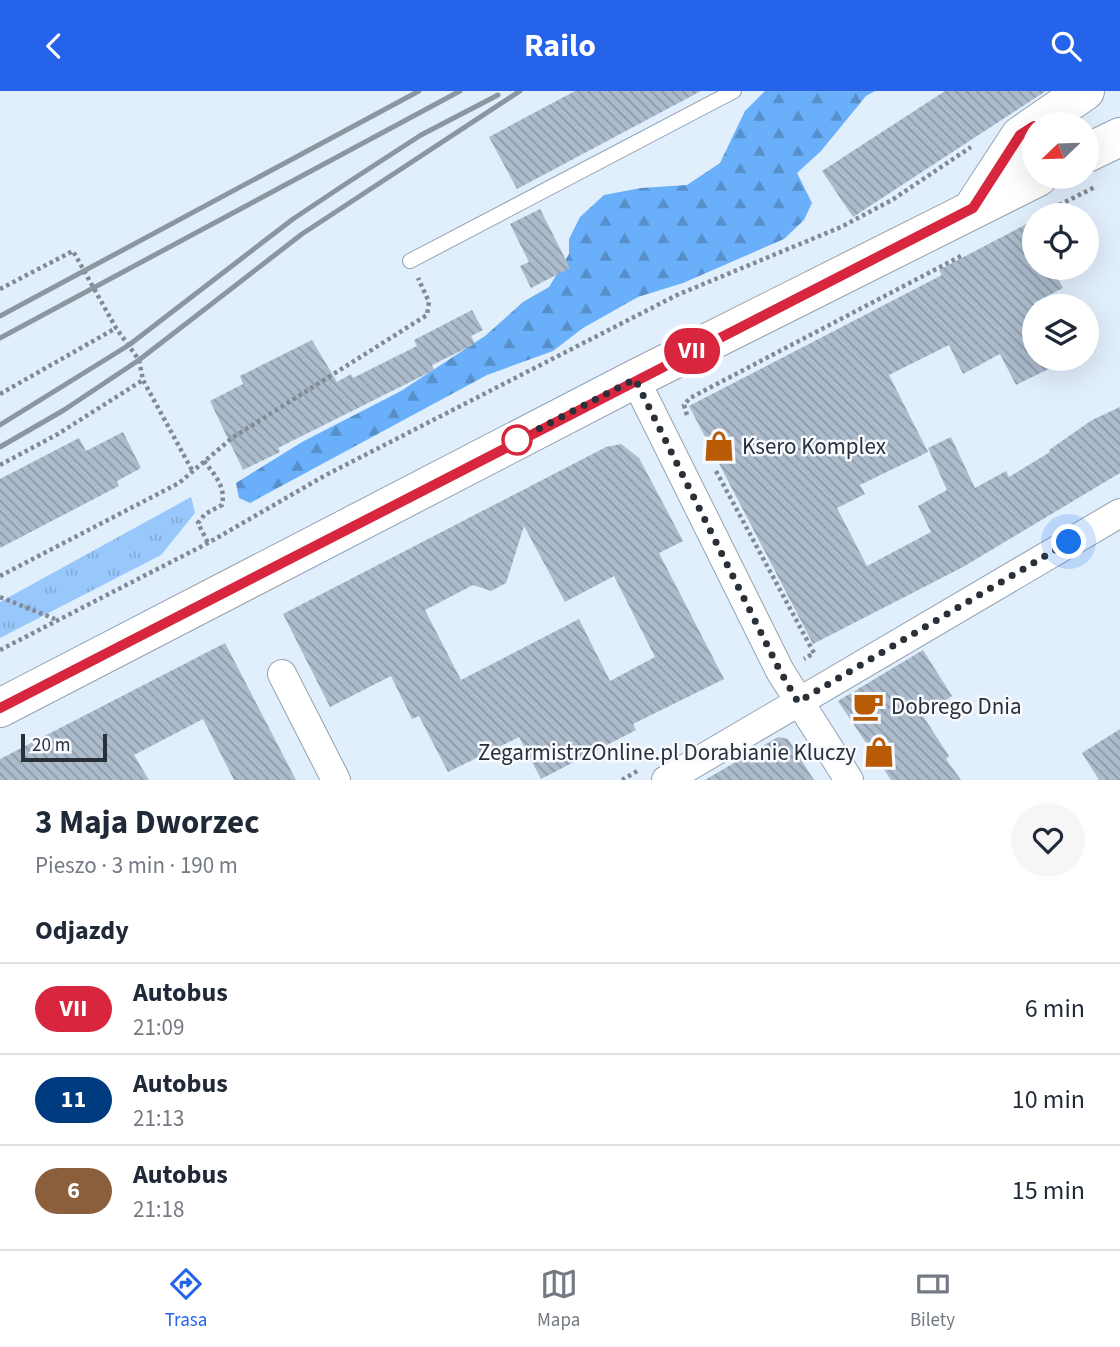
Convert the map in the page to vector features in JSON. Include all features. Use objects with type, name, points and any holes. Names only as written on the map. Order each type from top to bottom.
[{"type":"main road","points":[[1054,112],[1085,91]]},
{"type":"main road","points":[[973,208],[1022,134]]},
{"type":"main road","points":[[1099,160],[1120,137]]},
{"type":"main road","points":[[0,708],[635,379],[973,208],[1044,193]]},
{"type":"street","points":[[635,379],[780,671],[849,780]]},
{"type":"street","points":[[666,780],[1120,513]]},
{"type":"street","points":[[282,674],[336,780]]},
{"type":"lane","points":[[411,261],[734,91]]},
{"type":"path","points":[[0,650],[208,543],[324,476],[677,295],[841,227],[892,201],[978,142]]},
{"type":"path","points":[[671,449],[697,436],[684,405],[690,398],[973,250]]},
{"type":"path","points":[[0,289],[73,251],[116,328],[139,361],[143,380],[193,473]]},
{"type":"path","points":[[0,576],[193,473],[232,438],[427,315],[429,302],[411,261]]},
{"type":"path","points":[[0,394],[116,328]]},
{"type":"path","points":[[0,465],[58,434],[143,380]]},
{"type":"path","points":[[204,461],[220,482],[224,495],[222,505],[205,514],[198,523],[208,543]]},
{"type":"path","points":[[715,470],[814,653]]},
{"type":"path","points":[[0,597],[56,619]]},
{"type":"green space","points":[[765,91],[875,91],[866,96],[821,151],[797,173],[812,203],[804,220],[784,239],[683,283],[638,297],[583,328],[553,351],[487,375],[250,503],[239,498],[236,483],[302,442],[401,391],[485,336],[523,302],[549,287],[569,254],[569,239],[580,217],[604,195],[641,188],[687,185],[720,163],[745,111]]},
{"type":"green space","points":[[191,497],[195,513],[161,555],[0,638],[0,602]]},
{"type":"building","points":[[575,91],[701,91],[517,189],[489,137]]},
{"type":"building","points":[[945,91],[1046,91],[853,217],[822,171]]},
{"type":"building","points":[[540,209],[570,268],[531,288],[520,266],[529,262],[510,224]]},
{"type":"building","points":[[1022,226],[1022,280],[1059,280],[1063,288],[1051,294],[1022,294],[1022,371],[1045,371],[1016,385],[1000,354],[963,374],[949,345],[889,375],[928,452],[860,485],[865,494],[837,508],[867,566],[931,532],[918,506],[947,490],[928,448],[951,437],[975,488],[1006,471],[1009,477],[1050,452],[1049,450],[1092,420],[1120,407],[1120,473],[963,567],[813,644],[689,406],[942,275],[939,270]]},
{"type":"building","points":[[472,310],[483,330],[471,336],[475,344],[432,365],[434,370],[278,448],[280,452],[243,470],[210,401],[243,384],[240,376],[312,340],[337,382],[351,374],[353,378],[417,346],[414,340]]},
{"type":"building","points":[[123,432],[141,468],[117,481],[119,486],[0,548],[0,479],[79,438],[86,451]]},
{"type":"building","points":[[621,444],[639,458],[683,541],[659,553],[724,679],[633,724],[636,730],[541,779],[519,737],[448,772],[419,716],[412,719],[391,676],[330,707],[283,614],[606,447]],"holes":[[[524,526],[565,602],[614,576],[655,657],[610,681],[579,619],[461,680],[425,610],[473,585],[491,591],[506,583]]]},
{"type":"building","points":[[225,643],[296,780],[234,780],[203,719],[134,755],[149,780],[0,780],[0,759]]},
{"type":"building","points":[[923,650],[952,696],[923,716],[949,756],[946,759],[961,780],[891,780],[838,701]]},
{"type":"building","points":[[1120,729],[1120,780],[1099,780],[1082,753]]},
{"type":"building","points":[[778,737],[788,739],[814,780],[705,780]]},
{"type":"railway","points":[[0,316],[419,91]]},
{"type":"railway","points":[[0,338],[460,91]]},
{"type":"railway","points":[[0,447],[64,410],[139,360],[302,234],[520,91]]},
{"type":"railway","points":[[0,425],[129,345],[293,219],[347,183],[421,135],[498,95]]},
{"type":"bus line","name":"VII","points":[[0,708],[409,495],[973,208],[1022,134]]},
{"type":"place","name":"Ksero Komplex","points":[[719,446]]},
{"type":"place","name":"Dobrego Dnia","points":[[868,706]]},
{"type":"place","name":"ZegarmistrzOnline.pl Dorabianie Kluczy","points":[[879,752]]},
{"type":"route","points":[[517,440],[635,379],[780,671],[798,702],[1069,542]]}]
